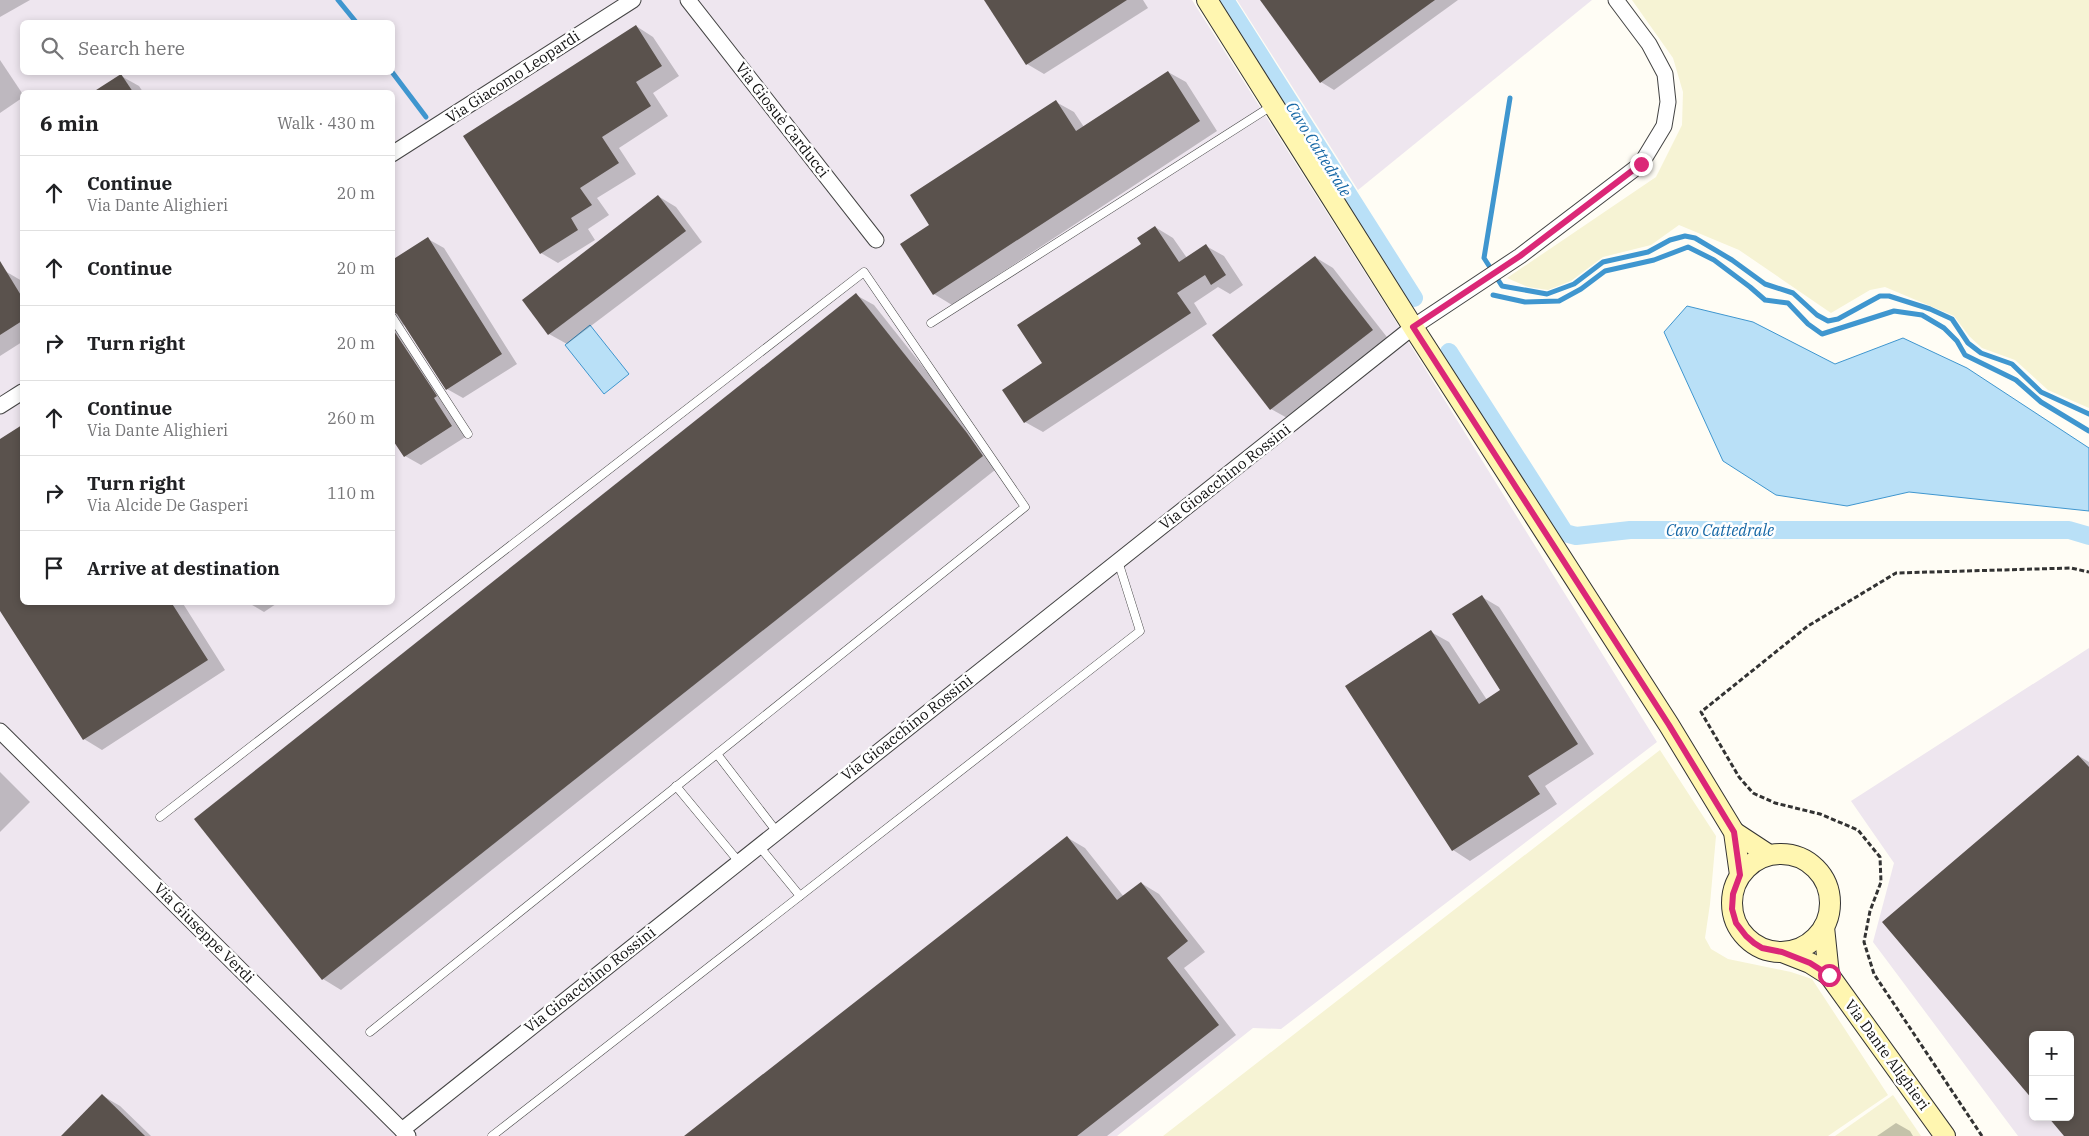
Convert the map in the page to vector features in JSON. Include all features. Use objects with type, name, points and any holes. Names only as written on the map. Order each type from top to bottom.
[{"type":"main road","points":[[1207,0],[1413,327],[1664,717],[1734,832],[1740,875]]},
{"type":"main road","points":[[1734,832],[1769,855]]},
{"type":"main road","points":[[1781,853],[1796,856],[1811,863],[1822,875],[1830,898],[1830,906],[1824,928],[1804,946],[1782,952],[1762,948],[1754,943],[1736,923],[1732,909],[1733,894],[1740,875],[1749,865],[1769,855],[1781,853]]},
{"type":"main road","name":"Via Dante Alighieri","points":[[1824,928],[1829,975]]},
{"type":"main road","name":"Via Dante Alighieri","points":[[1782,952],[1810,963],[1829,975],[1945,1136]]},
{"type":"street","name":"Via Giacomo Leopardi","points":[[395,152],[633,0]]},
{"type":"street","name":"Via Giosuè Carducci","points":[[688,0],[876,240]]},
{"type":"street","name":"Via Gioacchino Rossini","points":[[405,1133],[759,846],[1413,327],[1520,256],[1641,164],[1664,126],[1668,102],[1665,74],[1649,44],[1616,0]]},
{"type":"street","points":[[0,406],[20,393]]},
{"type":"street","name":"Via Giuseppe Verdi","points":[[0,731],[405,1133]]},
{"type":"lane","points":[[930,323],[1273,105]]},
{"type":"lane","points":[[160,817],[864,272],[1026,506],[370,1032]]},
{"type":"lane","points":[[395,322],[468,434]]},
{"type":"lane","points":[[492,1136],[1140,631],[1118,561]]},
{"type":"lane","points":[[717,754],[777,832]]},
{"type":"lane","points":[[676,786],[739,862]]},
{"type":"lane","points":[[759,846],[800,896]]},
{"type":"path","points":[[1982,1136],[1874,974],[1864,942],[1870,911],[1881,882],[1880,857],[1858,830],[1820,814],[1775,803],[1753,792],[1739,777],[1701,712],[1808,626],[1896,572],[2071,568],[2089,572]]},
{"type":"shaded area","points":[[0,0],[1192,0],[1388,309],[1657,742],[1281,1029],[1253,1028],[1117,1136],[0,1136]]},
{"type":"shaded area","points":[[1237,0],[1592,0],[1358,190]]},
{"type":"shaded area","points":[[1632,0],[2089,0],[2089,408],[2048,390],[2015,360],[1982,348],[1969,336],[1954,316],[1885,287],[1870,290],[1831,313],[1739,250],[1679,225],[1651,245],[1603,257],[1571,281],[1548,290],[1528,287],[1507,278],[1656,177],[1682,125],[1683,92],[1673,58]]},
{"type":"shaded area","points":[[2089,648],[2089,1136],[2018,1136],[1873,942],[1894,863],[1851,801]]},
{"type":"shaded area","points":[[1660,750],[1716,836],[1705,938],[1711,949],[1728,959],[1791,972],[1812,979],[1888,1095],[1828,1136],[1163,1136]]},
{"type":"shaded area","points":[[1893,1095],[1921,1136],[1835,1136]]},
{"type":"water","points":[[1687,306],[1753,322],[1835,364],[1903,338],[1967,368],[2089,448],[2089,511],[1909,492],[1847,506],[1776,495],[1723,461],[1664,332]]},
{"type":"water","points":[[590,325],[629,374],[604,394],[565,345]]},
{"type":"building","points":[[984,0],[1127,0],[1026,65]]},
{"type":"building","points":[[1260,0],[1435,0],[1320,83]]},
{"type":"building","points":[[636,25],[662,66],[636,82],[651,106],[602,137],[619,163],[580,188],[592,205],[571,218],[578,230],[540,254],[463,136]]},
{"type":"building","points":[[1168,71],[1200,121],[933,295],[900,244],[929,225],[910,195],[1056,100],[1076,131]]},
{"type":"building","points":[[122,75],[132,90],[96,90]]},
{"type":"building","points":[[658,195],[686,231],[548,335],[522,300]]},
{"type":"building","points":[[1155,226],[1179,262],[1206,244],[1226,275],[1211,285],[1205,275],[1177,293],[1191,313],[1024,423],[1002,390],[1042,363],[1017,325],[1141,244],[1137,238]]},
{"type":"building","points":[[428,237],[502,354],[446,390],[395,313],[395,258]]},
{"type":"building","points":[[1315,256],[1373,330],[1270,410],[1212,335]]},
{"type":"building","points":[[0,261],[20,294],[20,322],[0,335]]},
{"type":"building","points":[[856,293],[967,433],[983,456],[322,980],[194,819]]},
{"type":"building","points":[[395,333],[437,396],[434,398],[452,426],[404,457],[395,444]]},
{"type":"building","points":[[20,426],[20,605],[173,605],[208,660],[83,740],[0,611],[0,439]]},
{"type":"building","points":[[1482,595],[1578,744],[1528,776],[1540,794],[1452,851],[1345,686],[1431,630],[1479,704],[1500,690],[1452,614]]},
{"type":"building","points":[[2078,755],[2089,767],[2089,1136],[2064,1136],[2051,1121],[2074,1121],[2074,1031],[2029,1031],[2029,1095],[1882,922]]},
{"type":"building","points":[[1067,836],[1117,900],[1141,882],[1188,941],[1167,958],[1219,1025],[1077,1136],[684,1136]]},
{"type":"building","points":[[102,1094],[145,1136],[61,1136]]},
{"type":"waterway","points":[[338,0],[354,20]]},
{"type":"waterway","name":"Cavo Cattedrale","points":[[1225,0],[1414,298]]},
{"type":"waterway","points":[[394,75],[426,117]]},
{"type":"waterway","points":[[1510,98],[1484,258],[1502,286],[1547,294],[1574,284],[1603,262],[1648,252],[1670,240],[1685,236],[1695,238],[1732,260],[1765,284],[1793,293],[1817,315],[1828,321],[1838,319],[1880,296],[1889,296],[1930,309],[1952,319],[1968,343],[1981,353],[2012,364],[2041,392],[2089,414]]},
{"type":"waterway","points":[[1493,295],[1525,302],[1559,301],[1581,289],[1605,271],[1654,260],[1688,247],[1714,260],[1765,300],[1788,303],[1808,324],[1822,334],[1894,311],[1922,315],[1944,328],[1957,341],[1965,355],[2016,380],[2041,402],[2089,431]]},
{"type":"waterway","name":"Cavo Cattedrale","points":[[1449,352],[1565,533],[1576,536],[1630,530],[2069,530],[2089,536]]},
{"type":"route","points":[[1641,164],[1520,256],[1413,327],[1669,725],[1734,832],[1740,875],[1733,894],[1732,909],[1736,923],[1746,936],[1762,948],[1782,952],[1810,963],[1829,975]]}]
